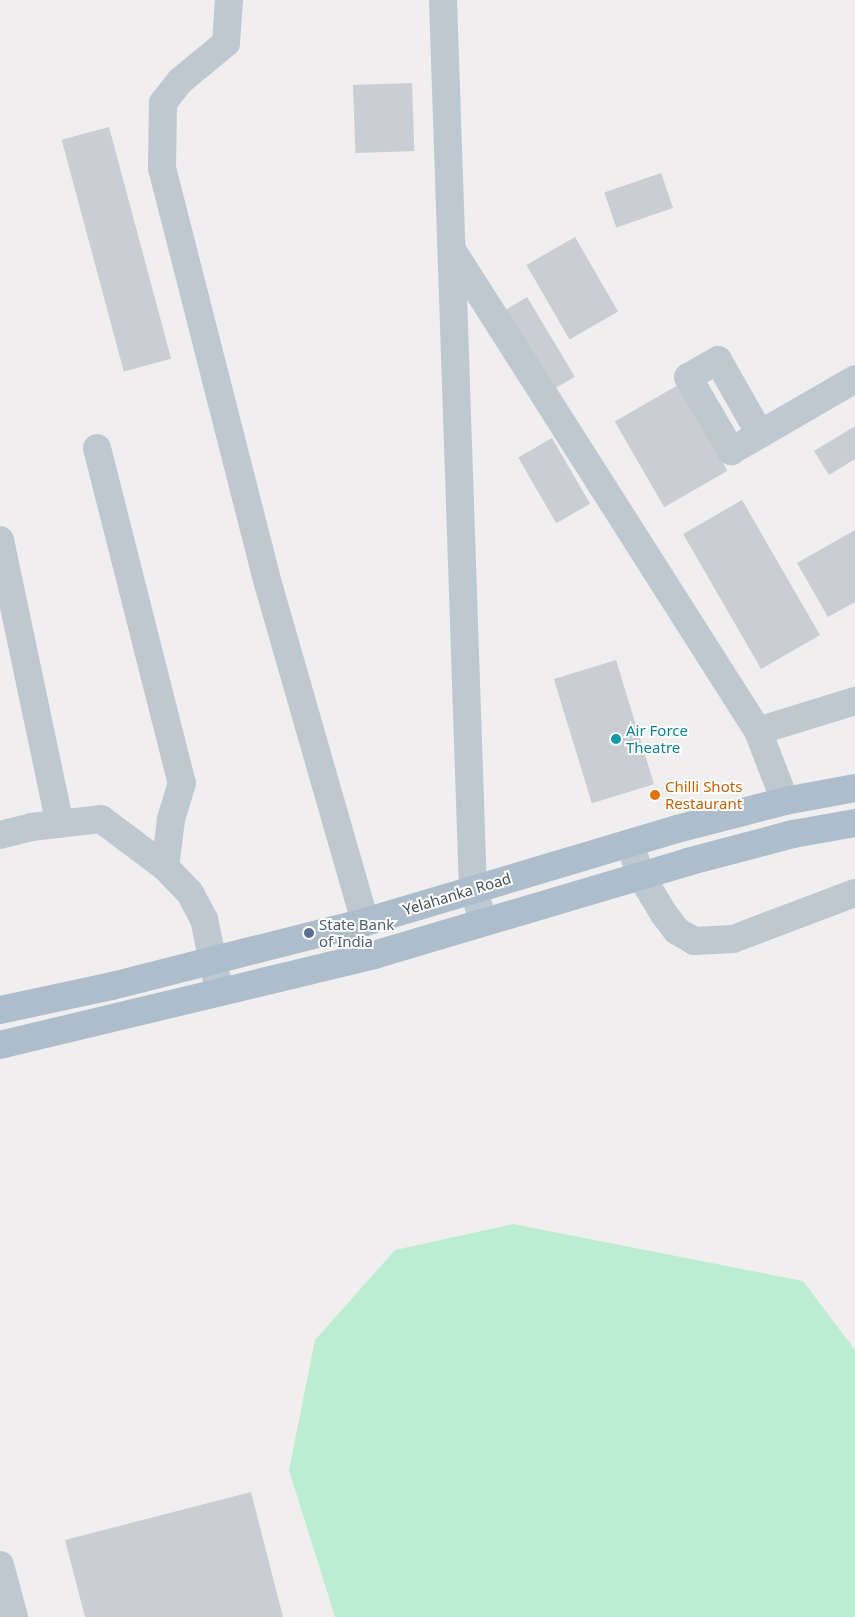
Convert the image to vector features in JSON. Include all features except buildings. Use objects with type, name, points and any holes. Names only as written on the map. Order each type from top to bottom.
[{"type":"main road","name":"Yelahanka Road","points":[[0,1010],[365,922],[473,888],[630,843],[785,801],[855,788]]},
{"type":"main road","points":[[0,1045],[220,990],[374,955],[483,921],[792,834],[855,823]]},
{"type":"lane","points":[[229,0],[226,43],[180,81],[163,103],[162,168],[265,572],[365,922]]},
{"type":"lane","points":[[443,0],[473,888],[483,921]]},
{"type":"lane","points":[[452,249],[758,730],[785,801]]},
{"type":"lane","points":[[760,434],[855,379]]},
{"type":"lane","points":[[97,448],[182,783],[171,820],[165,868]]},
{"type":"lane","points":[[0,540],[60,824]]},
{"type":"lane","points":[[758,730],[855,701]]},
{"type":"lane","points":[[0,835],[60,824],[102,819],[165,868],[190,893],[204,919],[220,990]]},
{"type":"lane","points":[[630,843],[641,876],[664,914],[677,931],[694,941],[733,939],[855,894]]},
{"type":"lane","points":[[0,1565],[14,1617]]},
{"type":"green space","points":[[513,1224],[803,1281],[855,1350],[855,1617],[335,1617],[289,1470],[315,1340],[395,1250]]},
{"type":"place","name":"Air Force Theatre","points":[[616,739]]},
{"type":"place","name":"Chilli Shots Restaurant","points":[[655,795]]},
{"type":"place","name":"State Bank of India","points":[[309,933]]}]
